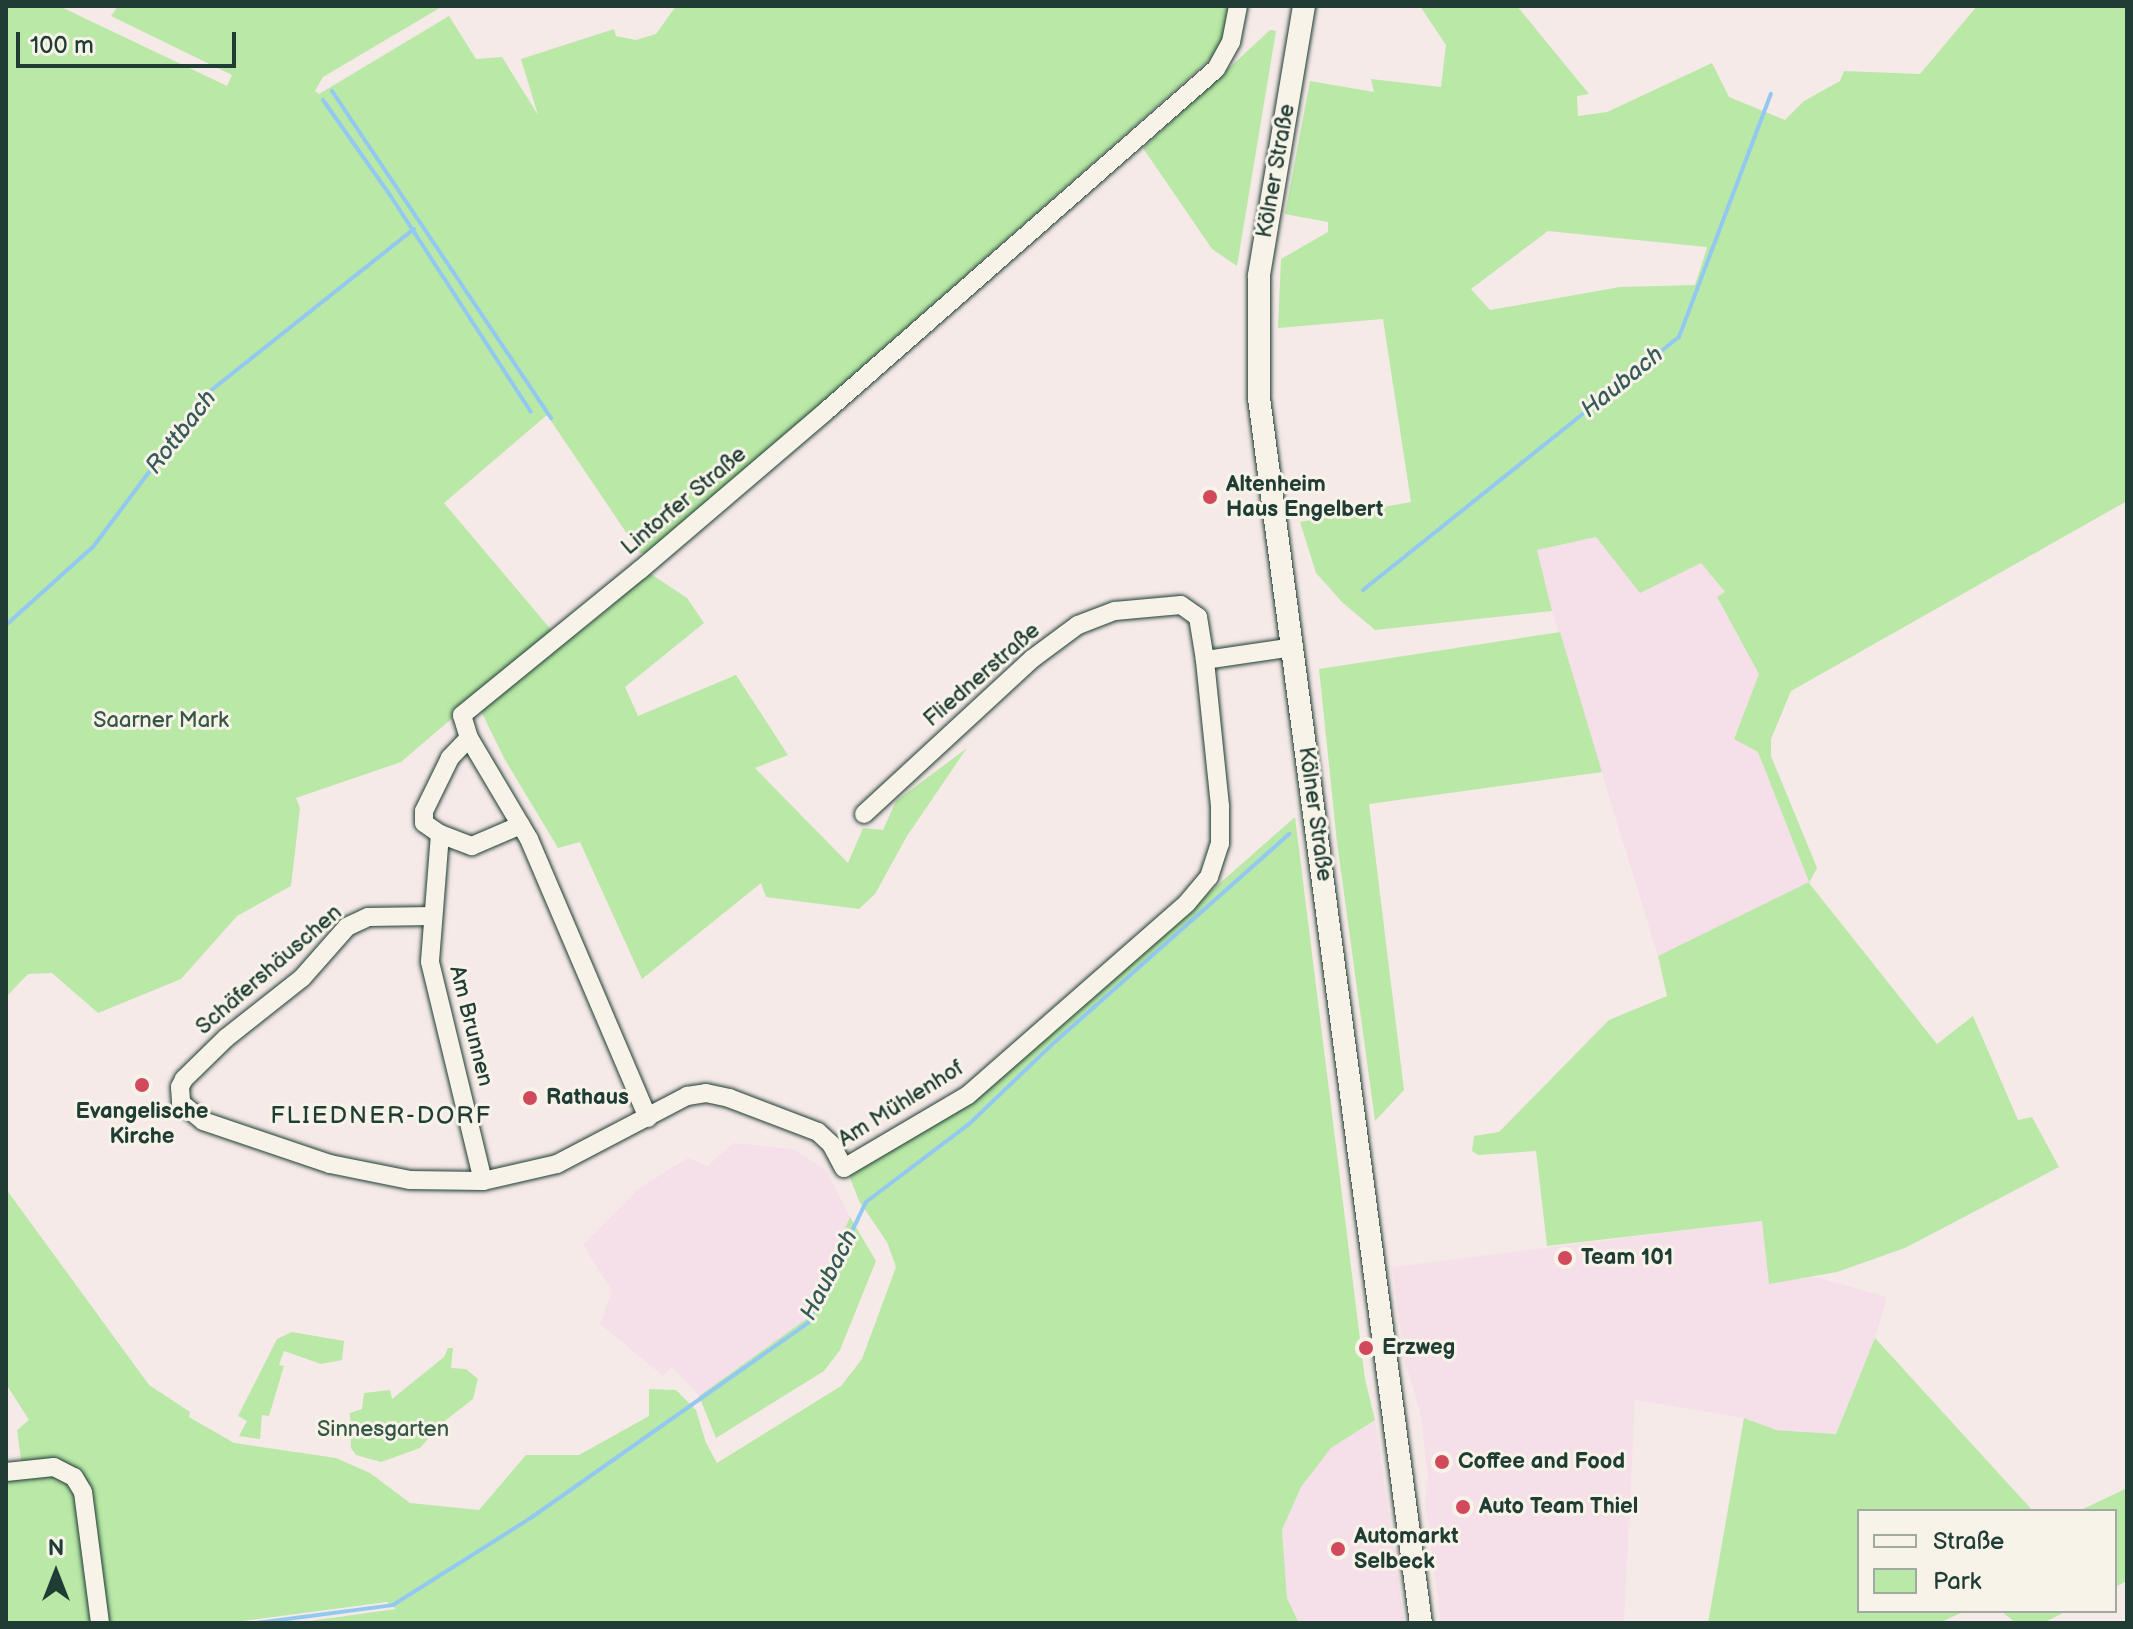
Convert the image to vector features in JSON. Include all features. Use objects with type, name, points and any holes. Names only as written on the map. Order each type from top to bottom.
[{"type":"main road","name":"Kölner Straße","points":[[1304,6],[1259,276],[1259,398],[1421,1623]]},
{"type":"street","name":"Lintorfer Straße","points":[[469,738],[462,715],[802,432],[1216,69],[1231,42],[1238,6]]},
{"type":"street","name":"Fliednerstraße","points":[[864,814],[1032,659],[1078,625],[1115,611],[1181,605],[1198,617],[1205,660]]},
{"type":"street","points":[[1205,660],[1294,647]]},
{"type":"street","name":"Am Mühlenhof","points":[[190,1114],[254,1141],[330,1164],[410,1180],[483,1181],[557,1164],[687,1096],[706,1093],[729,1098],[818,1132],[831,1144],[844,1168],[968,1095],[1187,903],[1209,877],[1220,844],[1220,806],[1205,660]]},
{"type":"street","points":[[469,738],[521,825],[648,1118]]},
{"type":"street","name":"Am Brunnen","points":[[469,738],[450,758],[424,811],[424,823],[440,834],[430,962],[483,1181]]},
{"type":"street","points":[[440,834],[472,846],[521,825]]},
{"type":"street","name":"Schäfershäuschen","points":[[190,1114],[179,1096],[184,1079],[226,1038],[302,978],[347,927],[368,917],[432,916]]},
{"type":"street","points":[[6,1472],[54,1467],[74,1477],[83,1492],[100,1623]]},
{"type":"shaded area","points":[[1597,537],[1640,592],[1700,562],[1725,593],[1717,598],[1760,674],[1734,738],[1758,752],[1809,883],[1658,956],[1552,611],[1537,550]]},
{"type":"shaded area","points":[[733,1143],[793,1149],[826,1170],[850,1217],[806,1319],[699,1396],[672,1367],[663,1376],[600,1324],[612,1291],[583,1245],[638,1189],[688,1158],[708,1166]]},
{"type":"shaded area","points":[[1762,1221],[1769,1283],[1815,1277],[1887,1297],[1875,1338],[1836,1434],[1776,1430],[1744,1418],[1635,1400],[1624,1623],[1441,1623],[1425,1501],[1428,1477],[1420,1411],[1405,1362],[1392,1267]]},
{"type":"shaded area","points":[[1375,1420],[1404,1623],[1299,1623],[1287,1598],[1282,1530],[1301,1487],[1331,1448]]},
{"type":"green space","name":"Saarner Mark","points":[[6,6],[59,6],[227,86],[232,75],[111,16],[118,6],[443,6],[323,77],[315,91],[319,94],[449,16],[476,59],[502,57],[538,115],[521,59],[614,29],[616,36],[636,40],[656,34],[676,6],[1230,6],[1224,37],[1216,54],[652,553],[640,553],[547,415],[444,503],[553,632],[401,762],[296,798],[300,808],[291,886],[237,916],[181,979],[98,1013],[52,973],[28,974],[6,997]]},
{"type":"green space","points":[[1420,6],[1517,6],[1589,94],[1577,96],[1578,116],[1607,112],[1712,63],[1729,97],[1785,120],[1804,101],[1840,81],[1844,71],[1920,74],[1977,6],[2127,6],[2127,501],[1791,691],[1771,739],[1771,756],[1817,868],[1809,883],[1937,1044],[1973,1016],[2018,1120],[2032,1117],[2059,1167],[1905,1248],[1837,1272],[1769,1284],[1762,1221],[1547,1246],[1536,1151],[1478,1155],[1472,1151],[1474,1136],[1499,1132],[1609,1020],[1667,996],[1658,956],[1809,882],[1758,752],[1734,739],[1759,674],[1717,597],[1725,592],[1701,563],[1640,593],[1596,537],[1537,550],[1552,611],[1375,630],[1342,602],[1316,573],[1300,522],[1411,502],[1383,319],[1278,328],[1281,259],[1328,232],[1328,222],[1285,214],[1310,81],[1374,92],[1371,79],[1441,87],[1446,45]],"holes":[[[1548,231],[1706,247],[1695,285],[1620,287],[1490,310],[1471,289]]]},
{"type":"green space","points":[[1270,30],[1276,31],[1237,266],[1212,249],[1143,148]]},
{"type":"green space","points":[[648,572],[687,598],[704,623],[625,687],[638,716],[736,675],[788,755],[755,768],[848,863],[863,828],[883,830],[896,801],[967,748],[907,836],[875,894],[859,909],[766,897],[761,883],[642,979],[580,842],[558,848],[504,758],[480,709],[607,610]]},
{"type":"green space","points":[[1560,632],[1602,772],[1369,804],[1404,1090],[1375,1121],[1337,842],[1319,669]]},
{"type":"green space","points":[[1295,817],[1365,1379],[1375,1420],[1331,1448],[1301,1487],[1282,1530],[1287,1598],[1299,1623],[295,1623],[396,1609],[387,1602],[227,1623],[6,1623],[6,1481],[23,1474],[17,1430],[29,1420],[6,1384],[6,1189],[149,1385],[190,1412],[189,1417],[234,1443],[336,1458],[370,1473],[410,1503],[479,1510],[526,1455],[579,1455],[649,1416],[649,1389],[676,1390],[696,1410],[706,1443],[717,1463],[841,1386],[862,1359],[896,1267],[887,1242],[859,1201],[849,1175],[983,1092]]},
{"type":"green space","points":[[850,1217],[876,1261],[840,1350],[824,1371],[716,1438],[699,1396],[806,1319]]},
{"type":"green space","points":[[292,1332],[344,1341],[342,1360],[321,1364],[284,1351],[279,1365],[284,1366],[269,1416],[262,1415],[260,1439],[239,1436],[247,1421],[238,1416],[277,1339]]},
{"type":"green space","points":[[1875,1338],[2031,1509],[1857,1509],[1857,1613],[1961,1613],[1939,1623],[1708,1623],[1744,1418],[1776,1430],[1836,1434]]},
{"type":"green space","name":"Sinnesgarten","points":[[448,1348],[453,1348],[451,1368],[466,1369],[478,1379],[473,1399],[442,1423],[420,1448],[381,1462],[356,1455],[351,1448],[350,1413],[362,1409],[364,1393],[390,1390],[392,1399],[444,1357]]},
{"type":"green space","points":[[2127,1488],[2127,1581],[2117,1586],[2117,1509],[2083,1509]]},
{"type":"green space","points":[[2004,1613],[2063,1613],[2043,1623],[2016,1623]]},
{"type":"waterway","points":[[332,91],[551,418]]},
{"type":"waterway","name":"Haubach","points":[[1363,590],[1679,337],[1771,94]]},
{"type":"waterway","points":[[323,100],[388,192],[531,412]]},
{"type":"waterway","name":"Rottbach","points":[[6,625],[93,547],[209,392],[414,229]]},
{"type":"waterway","name":"Haubach","points":[[257,1623],[393,1605],[532,1517],[808,1323],[866,1202],[969,1124],[1056,1041],[1289,834]]},
{"type":"place","name":"Altenheim Haus Engelbert","points":[[1210,497]]},
{"type":"place","name":"Evangelische Kirche","points":[[142,1085]]},
{"type":"place","name":"Rathaus","points":[[530,1098]]},
{"type":"place","name":"Team 101","points":[[1565,1258]]},
{"type":"place","name":"Erzweg","points":[[1366,1348]]},
{"type":"place","name":"Coffee and Food","points":[[1442,1462]]},
{"type":"place","name":"Auto Team Thiel","points":[[1463,1507]]},
{"type":"place","name":"Automarkt Selbeck","points":[[1338,1549]]},
{"type":"district","name":"FLIEDNER-DORF","points":[[381,1116]]}]
